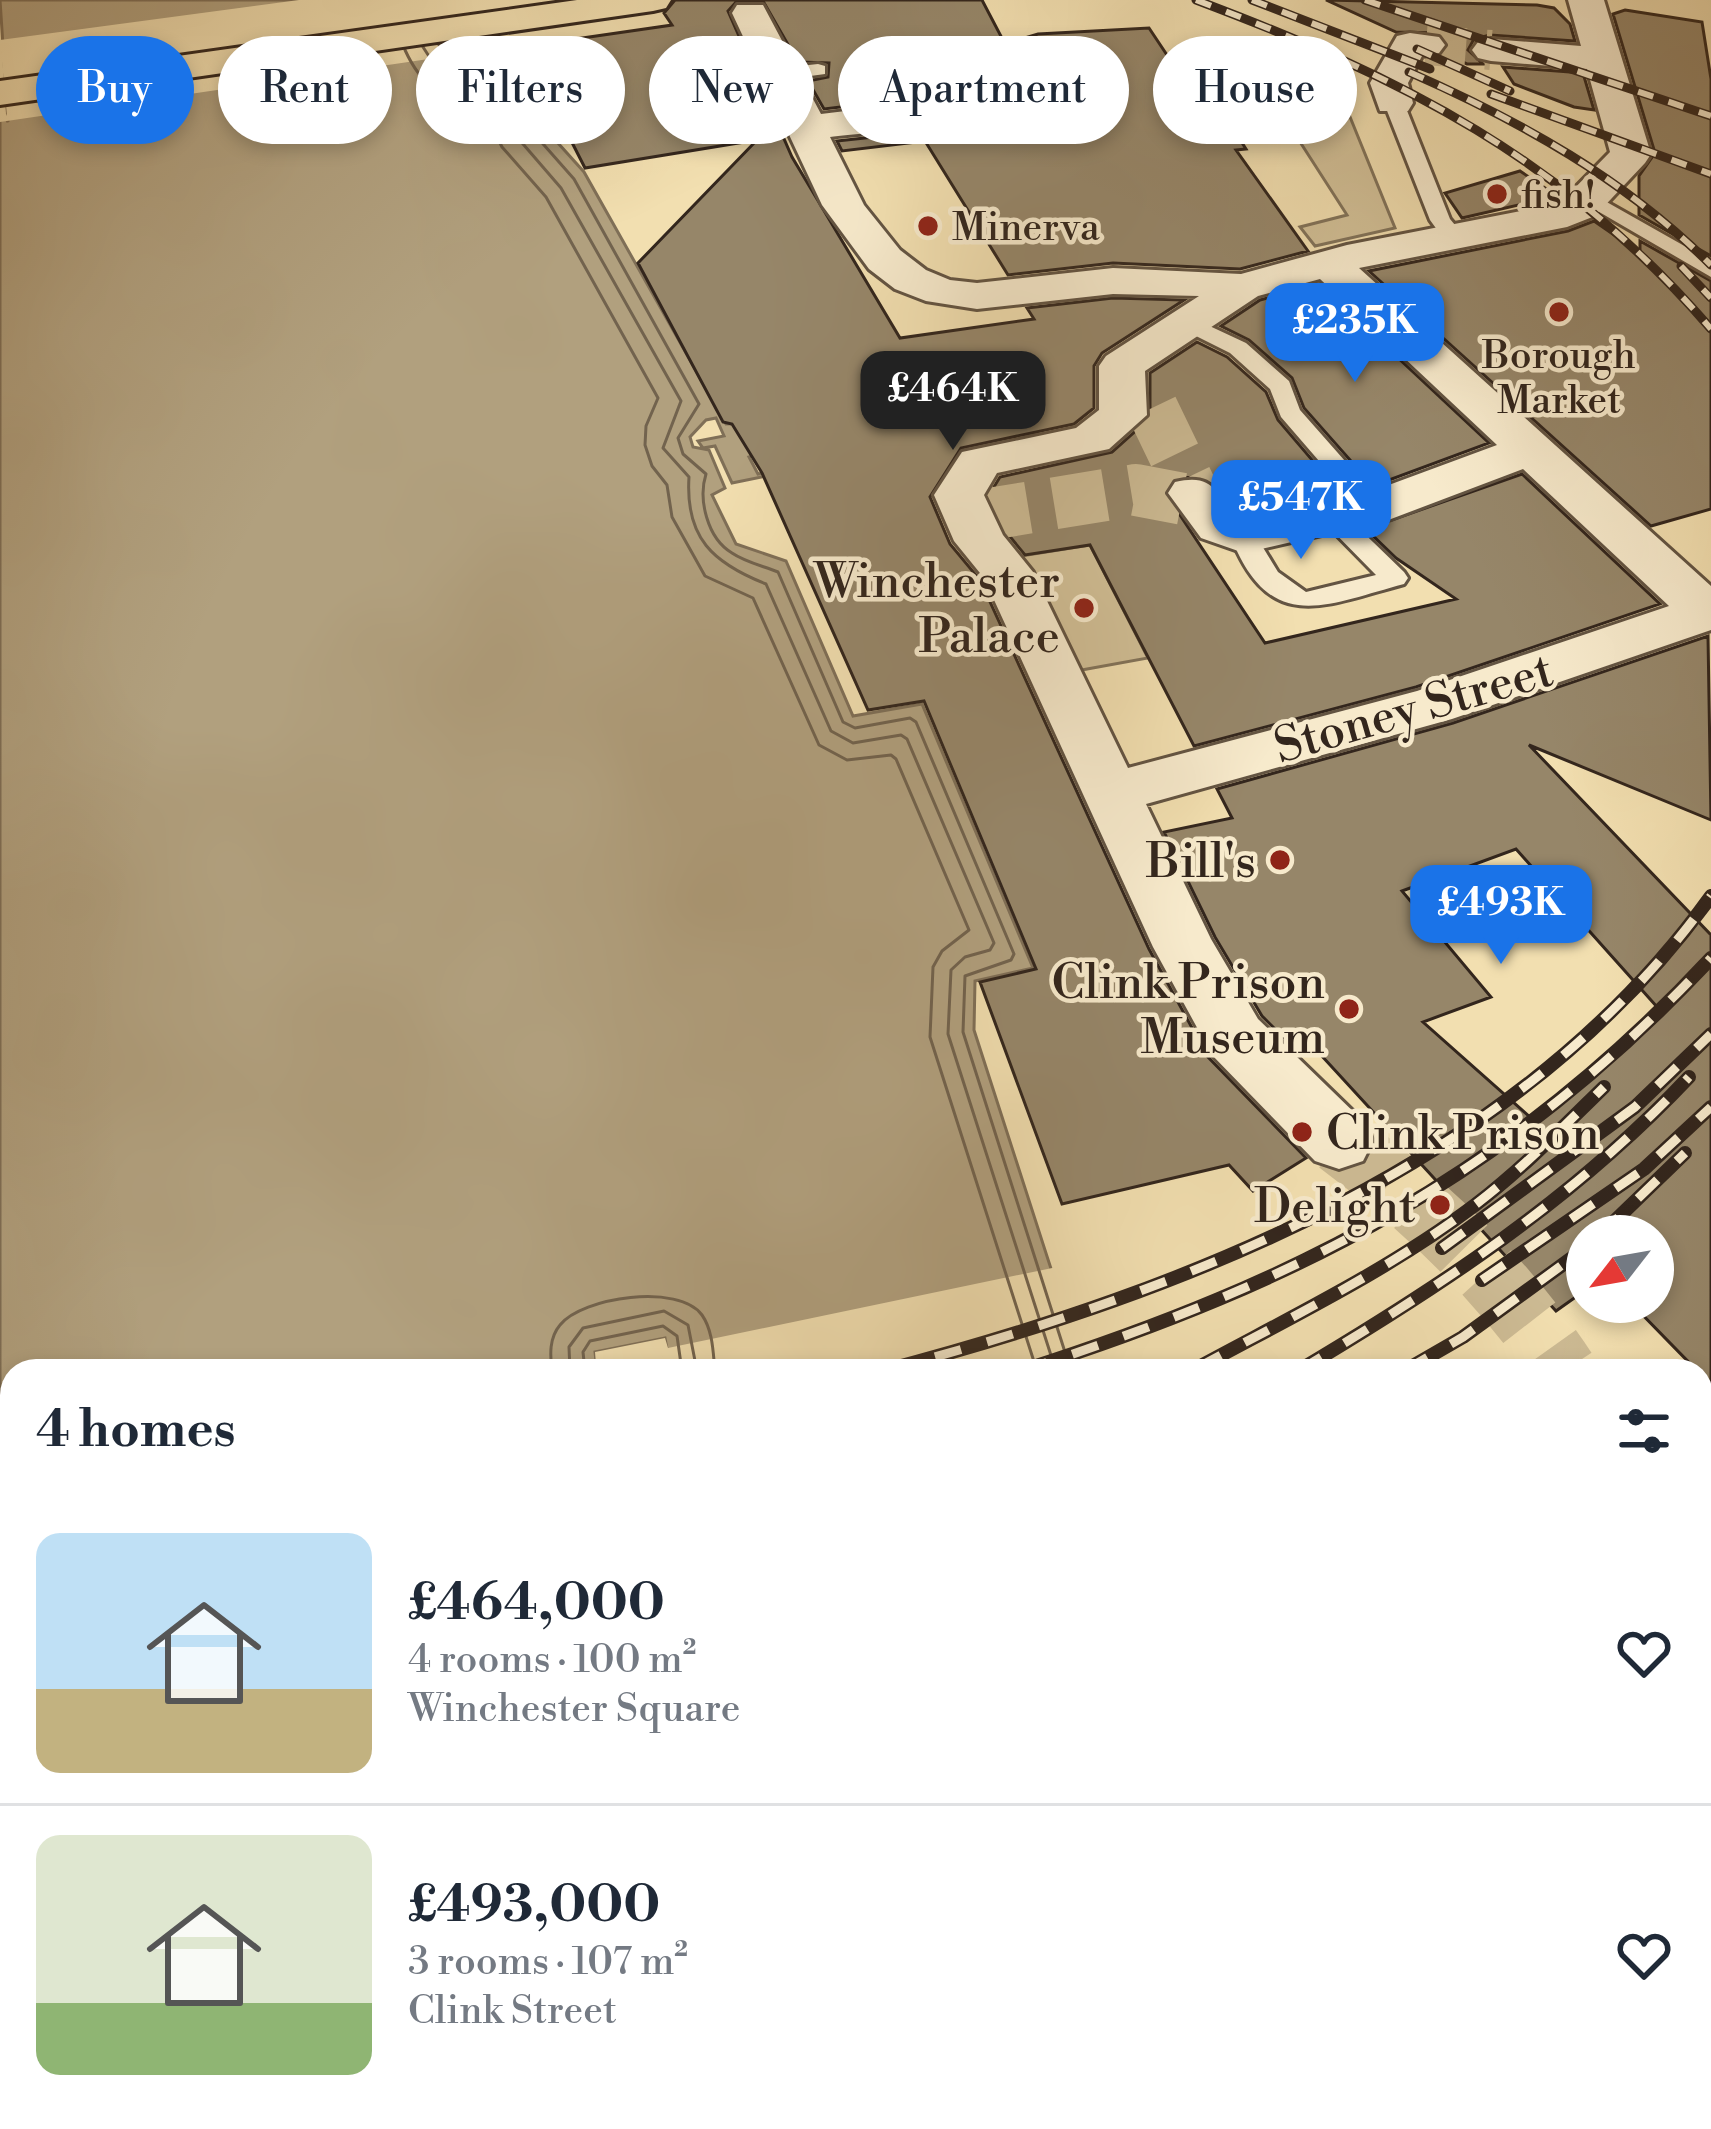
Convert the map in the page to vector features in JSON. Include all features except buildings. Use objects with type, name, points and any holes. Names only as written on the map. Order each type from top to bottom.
[{"type":"main road","points":[[0,65],[477,0]]},
{"type":"main road","points":[[0,93],[653,0]]},
{"type":"street","points":[[1339,1141],[1234,1037],[1184,947],[1007,572],[980,541],[969,510],[979,462],[1092,440],[1136,398],[1122,366],[1241,286],[1328,263],[1552,218],[1580,207],[1631,154],[1586,0]]},
{"type":"street","points":[[750,13],[769,36]]},
{"type":"street","points":[[1394,103],[1389,83],[1410,44],[1426,46]]},
{"type":"street","points":[[1491,50],[1603,59]]},
{"type":"street","points":[[814,143],[868,244],[881,260],[919,286],[976,296],[1097,282],[1184,280],[1241,286]]},
{"type":"street","points":[[1328,263],[1471,385],[1709,612]]},
{"type":"street","points":[[1191,496],[1220,527],[1244,537],[1353,513],[1539,448]]},
{"type":"street","name":"Stoney Street","points":[[1112,793],[1432,706],[1709,612]]},
{"type":"lane","points":[[1394,103],[1440,220],[1454,237]]},
{"type":"lane","points":[[1589,198],[1705,265]]},
{"type":"lane","points":[[1186,322],[1238,348],[1281,386],[1289,412],[1396,578],[1308,601],[1294,599],[1250,554],[1244,537]]},
{"type":"shaded area","points":[[1357,134],[1395,228],[1315,246],[1300,227],[1347,215],[1301,144],[1357,144]]},
{"type":"shaded area","points":[[1090,545],[1148,658],[1076,671],[1021,556]]},
{"type":"water","points":[[0,0],[432,0],[448,36],[416,36],[416,144],[559,144],[584,172],[726,424],[1078,416],[1012,442],[807,479],[771,475],[732,483],[715,446],[703,448],[698,441],[724,436],[716,418],[706,420],[690,437],[693,447],[709,450],[725,488],[712,495],[736,544],[786,561],[853,716],[922,704],[1033,968],[975,981],[974,1030],[1080,1359],[669,1359],[665,1338],[595,1352],[596,1359],[0,1359],[0,106],[8,122]],"holes":[[[824,438],[837,462],[758,474],[749,457]]]},
{"type":"pier","points":[[299,0],[439,0],[454,36],[416,36],[416,61],[392,64],[392,36],[218,36],[218,90],[194,93],[194,36],[36,36],[36,117],[0,122],[0,100],[7,116],[0,40]]},
{"type":"pier","points":[[1057,1267],[1086,1359],[663,1359],[660,1345],[596,1359],[595,1352],[665,1338],[668,1348]]},
{"type":"tunnel","points":[[1426,45],[1491,50]]},
{"type":"tunnel","points":[[1152,408],[1193,493]]},
{"type":"tunnel","points":[[977,516],[1136,490],[1183,499]]},
{"type":"tunnel","points":[[1339,1141],[1462,1246],[1556,1359]]},
{"type":"railway","points":[[1196,0],[1343,60],[1476,130],[1598,217],[1711,329]]},
{"type":"railway","points":[[1252,0],[1430,69]]},
{"type":"railway","points":[[1365,0],[1711,116]]},
{"type":"railway","points":[[1417,49],[1510,91]]},
{"type":"railway","points":[[1409,72],[1531,132],[1607,179],[1711,265]]},
{"type":"railway","points":[[1491,94],[1711,174]]},
{"type":"railway","points":[[1681,266],[1711,298]]},
{"type":"railway","points":[[925,1359],[1115,1300],[1229,1256],[1340,1203],[1446,1142],[1544,1071],[1633,990],[1711,896]]},
{"type":"railway","points":[[1057,1359],[1218,1299],[1395,1212],[1478,1160],[1558,1101],[1635,1034],[1711,958]]},
{"type":"railway","points":[[1442,1248],[1635,1107],[1711,1034]]},
{"type":"railway","points":[[1317,1359],[1504,1238],[1600,1162],[1689,1077]]},
{"type":"railway","points":[[1214,1359],[1339,1292],[1442,1229],[1509,1178],[1604,1087]]},
{"type":"railway","points":[[1482,1280],[1644,1169],[1711,1107]]},
{"type":"railway","points":[[1621,1215],[1685,1153]]},
{"type":"railway","points":[[1425,1359],[1566,1262]]},
{"type":"place","name":"fish!","points":[[1497,194]]},
{"type":"place","name":"Minerva","points":[[928,226]]},
{"type":"place","name":"Borough Market","points":[[1559,312]]},
{"type":"place","name":"Winchester Palace","points":[[1084,608]]},
{"type":"place","name":"Bill's","points":[[1280,860]]},
{"type":"place","name":"Clink Prison Museum","points":[[1349,1009]]},
{"type":"place","name":"Clink Prison","points":[[1302,1132]]},
{"type":"place","name":"Delight","points":[[1440,1205]]}]
